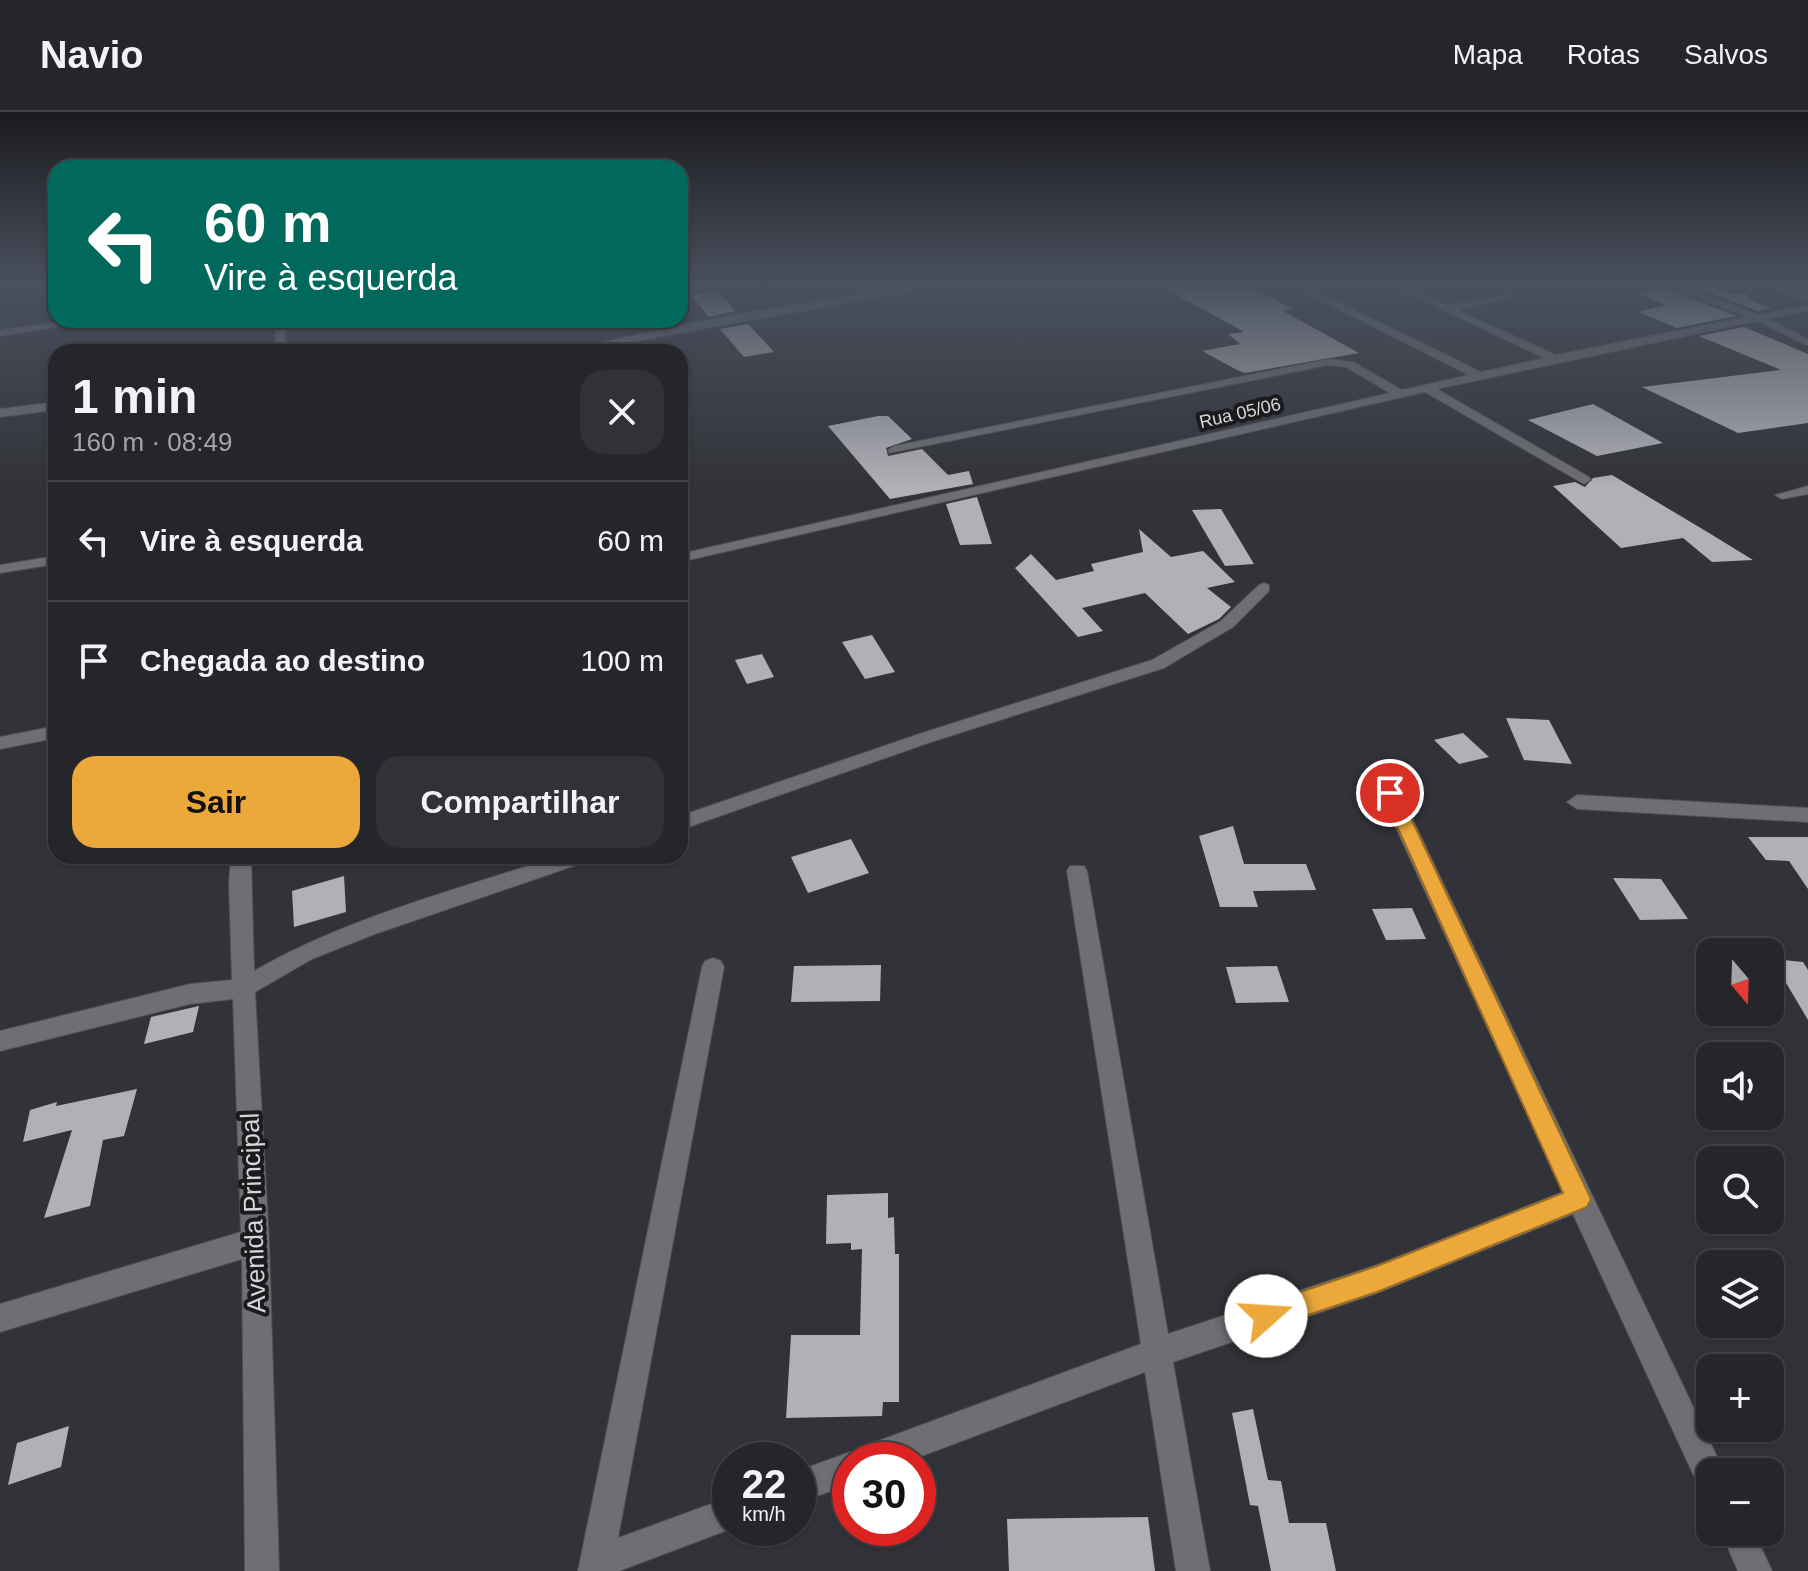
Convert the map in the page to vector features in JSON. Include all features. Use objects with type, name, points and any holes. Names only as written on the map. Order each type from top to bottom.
[{"type":"street","points":[[1431,352],[1482,377]]},
{"type":"street","points":[[1540,352],[1555,359]]},
{"type":"street","name":"Rua 05/06","points":[[688,556],[1590,352]]},
{"type":"street","points":[[894,450],[1329,362],[1349,364],[1402,395]]},
{"type":"street","points":[[1428,389],[1584,480]]},
{"type":"street","points":[[0,413],[48,407]]},
{"type":"street","points":[[1782,495],[1808,490]]},
{"type":"street","points":[[0,569],[48,561]]},
{"type":"street","points":[[688,820],[925,738],[1158,664],[1227,624],[1264,588]]},
{"type":"street","points":[[0,743],[48,734]]},
{"type":"street","points":[[1390,793],[1701,1458]]},
{"type":"street","points":[[1577,802],[1808,815]]},
{"type":"street","name":"Avenida Principal","points":[[241,864],[243,988],[255,1241],[262,1571]]},
{"type":"street","points":[[0,1041],[190,994],[243,988],[304,953],[367,928],[557,864]]},
{"type":"street","points":[[1077,871],[1193,1571]]},
{"type":"street","points":[[596,1567],[713,967]]},
{"type":"street","points":[[918,1442],[1155,1353],[1377,1279],[1578,1199]]},
{"type":"street","points":[[0,1318],[255,1241]]},
{"type":"street","points":[[596,1567],[712,1520]]},
{"type":"street","points":[[1743,1546],[1755,1571]]},
{"type":"building","points":[[740,352],[773,352],[744,357]]},
{"type":"building","points":[[1204,352],[1359,353],[1245,373]]},
{"type":"building","points":[[1738,352],[1808,354],[1808,423],[1738,433],[1642,387],[1781,370]]},
{"type":"building","points":[[1593,404],[1663,443],[1597,456],[1528,420]]},
{"type":"building","points":[[888,416],[912,439],[886,448],[888,456],[922,449],[948,475],[969,471],[973,484],[890,499],[828,426]]},
{"type":"building","points":[[1612,475],[1753,560],[1712,562],[1683,538],[1621,548],[1553,486],[1575,482],[1585,487],[1593,478]]},
{"type":"building","points":[[977,497],[992,544],[960,545],[946,504]]},
{"type":"building","points":[[1221,509],[1254,564],[1225,566],[1192,510]]},
{"type":"building","points":[[1139,529],[1171,557],[1203,551],[1235,582],[1207,588],[1231,607],[1219,619],[1188,634],[1145,593],[1082,608],[1103,631],[1078,637],[1015,568],[1031,554],[1056,580],[1094,571],[1091,564],[1143,552]]},
{"type":"building","points":[[872,635],[895,672],[865,679],[842,642]]},
{"type":"building","points":[[762,654],[774,677],[747,684],[735,660]]},
{"type":"building","points":[[1506,718],[1549,720],[1572,764],[1524,760]]},
{"type":"building","points":[[1463,733],[1489,757],[1459,764],[1434,740]]},
{"type":"building","points":[[1233,826],[1244,864],[1306,864],[1316,890],[1253,891],[1258,907],[1220,907],[1199,836]]},
{"type":"building","points":[[1748,837],[1808,837],[1808,889],[1789,861],[1766,860]]},
{"type":"building","points":[[851,839],[869,873],[808,893],[791,857]]},
{"type":"building","points":[[344,876],[346,912],[294,927],[292,891]]},
{"type":"building","points":[[1613,878],[1661,879],[1688,919],[1640,920]]},
{"type":"building","points":[[1412,908],[1426,939],[1386,940],[1372,909]]},
{"type":"building","points":[[1784,960],[1803,962],[1808,970],[1808,1020],[1784,979]]},
{"type":"building","points":[[881,965],[880,1001],[791,1002],[794,966]]},
{"type":"building","points":[[1277,966],[1289,1002],[1236,1003],[1226,967]]},
{"type":"building","points":[[199,1006],[193,1032],[144,1044],[151,1017]]},
{"type":"building","points":[[137,1089],[124,1136],[103,1140],[90,1206],[44,1218],[72,1130],[23,1142],[30,1110],[57,1102],[56,1106]]},
{"type":"building","points":[[888,1193],[888,1218],[894,1217],[895,1254],[899,1254],[899,1402],[883,1402],[882,1416],[786,1418],[791,1335],[860,1335],[862,1249],[851,1250],[851,1243],[826,1244],[827,1195]]},
{"type":"building","points":[[1253,1409],[1268,1480],[1281,1481],[1289,1523],[1326,1523],[1336,1571],[1271,1571],[1258,1506],[1250,1505],[1232,1413]]},
{"type":"building","points":[[69,1426],[61,1467],[8,1485],[17,1443]]},
{"type":"building","points":[[1148,1517],[1155,1571],[1009,1571],[1007,1519]]},
{"type":"route","points":[[1266,1316],[1377,1279],[1578,1199],[1390,793]]}]
